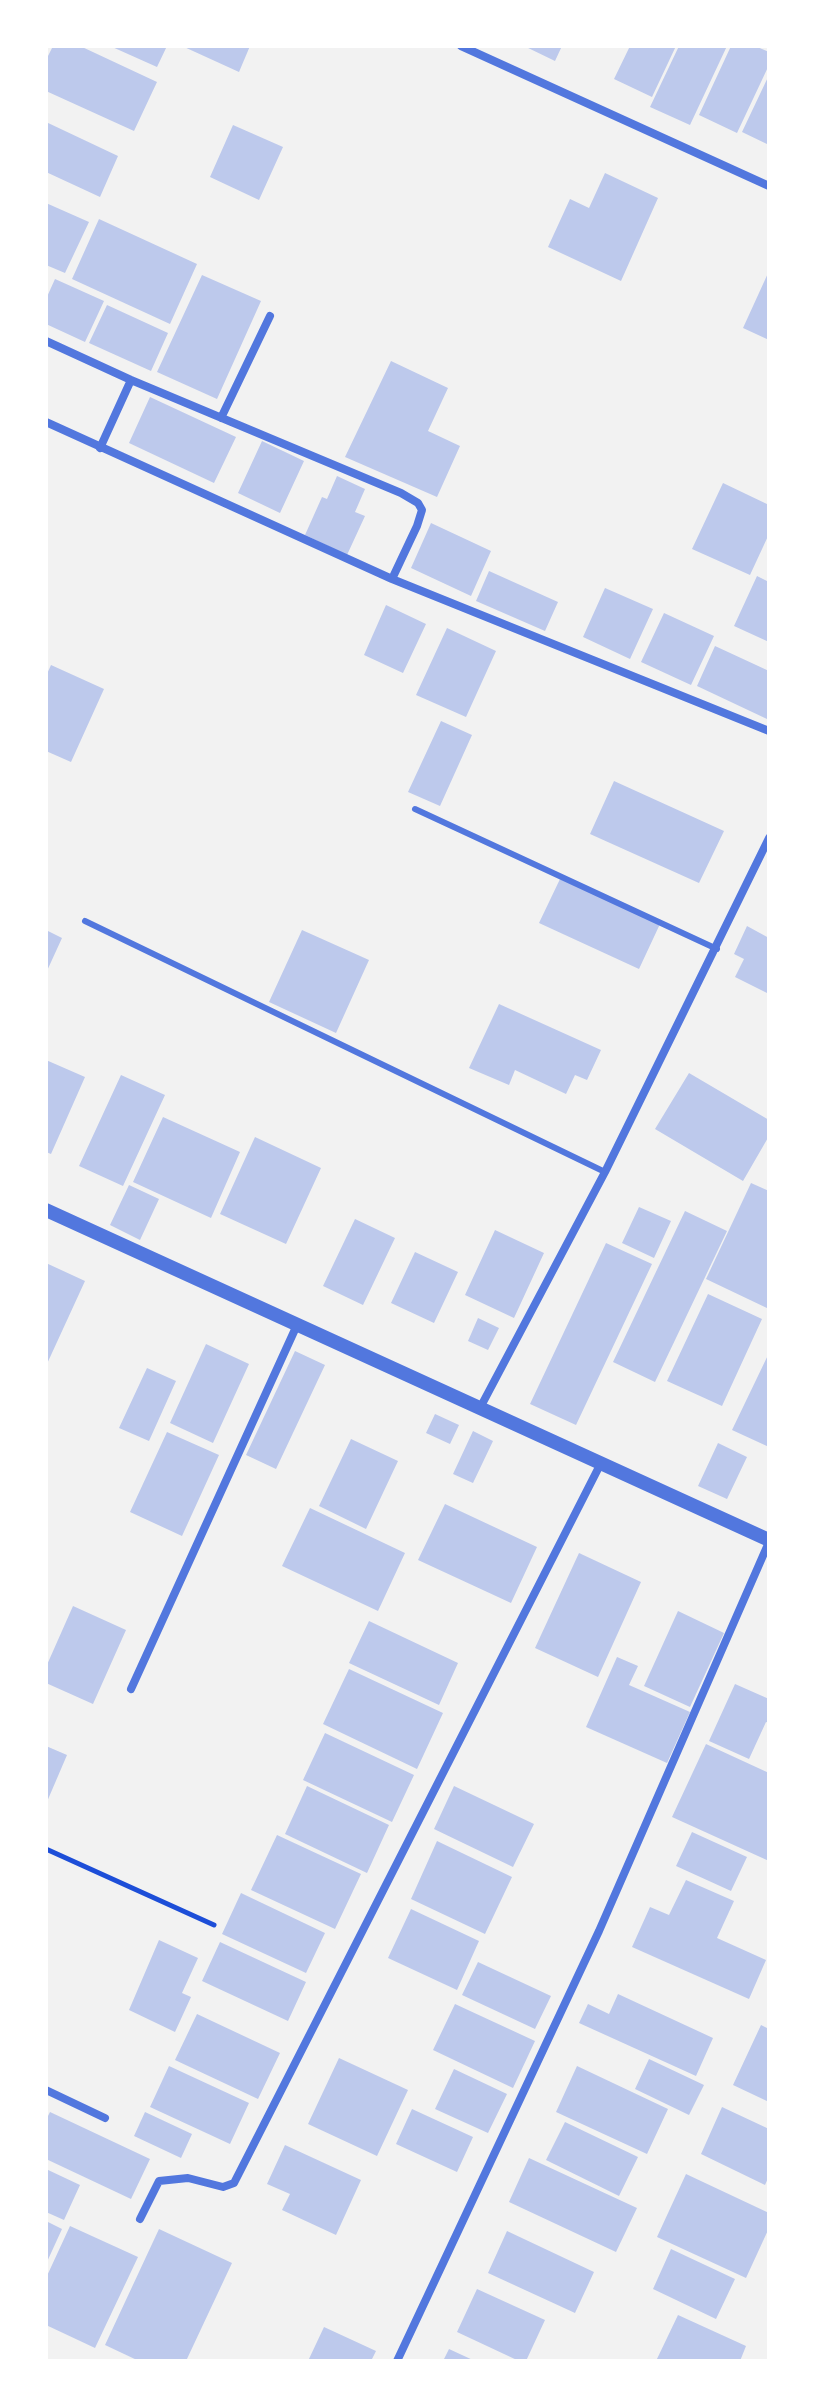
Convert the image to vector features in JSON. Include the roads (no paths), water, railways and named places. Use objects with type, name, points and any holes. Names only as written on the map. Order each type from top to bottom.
[{"type":"street","points":[[461,46],[769,186]]},
{"type":"street","points":[[221,418],[270,316]]},
{"type":"street","points":[[46,341],[418,503],[422,510],[392,579]]},
{"type":"street","points":[[100,448],[131,380]]},
{"type":"street","points":[[46,422],[392,579],[769,731]]},
{"type":"street","points":[[480,1408],[605,1172],[769,838]]},
{"type":"street","points":[[46,1210],[769,1541],[599,1931],[397,2361]]},
{"type":"street","points":[[131,1689],[297,1325]]},
{"type":"street","points":[[140,2219],[159,2181],[188,2178],[223,2187],[234,2183],[601,1463]]},
{"type":"street","points":[[46,2090],[105,2118]]},
{"type":"lane","points":[[415,809],[717,949]]},
{"type":"lane","points":[[85,921],[605,1172]]}]
